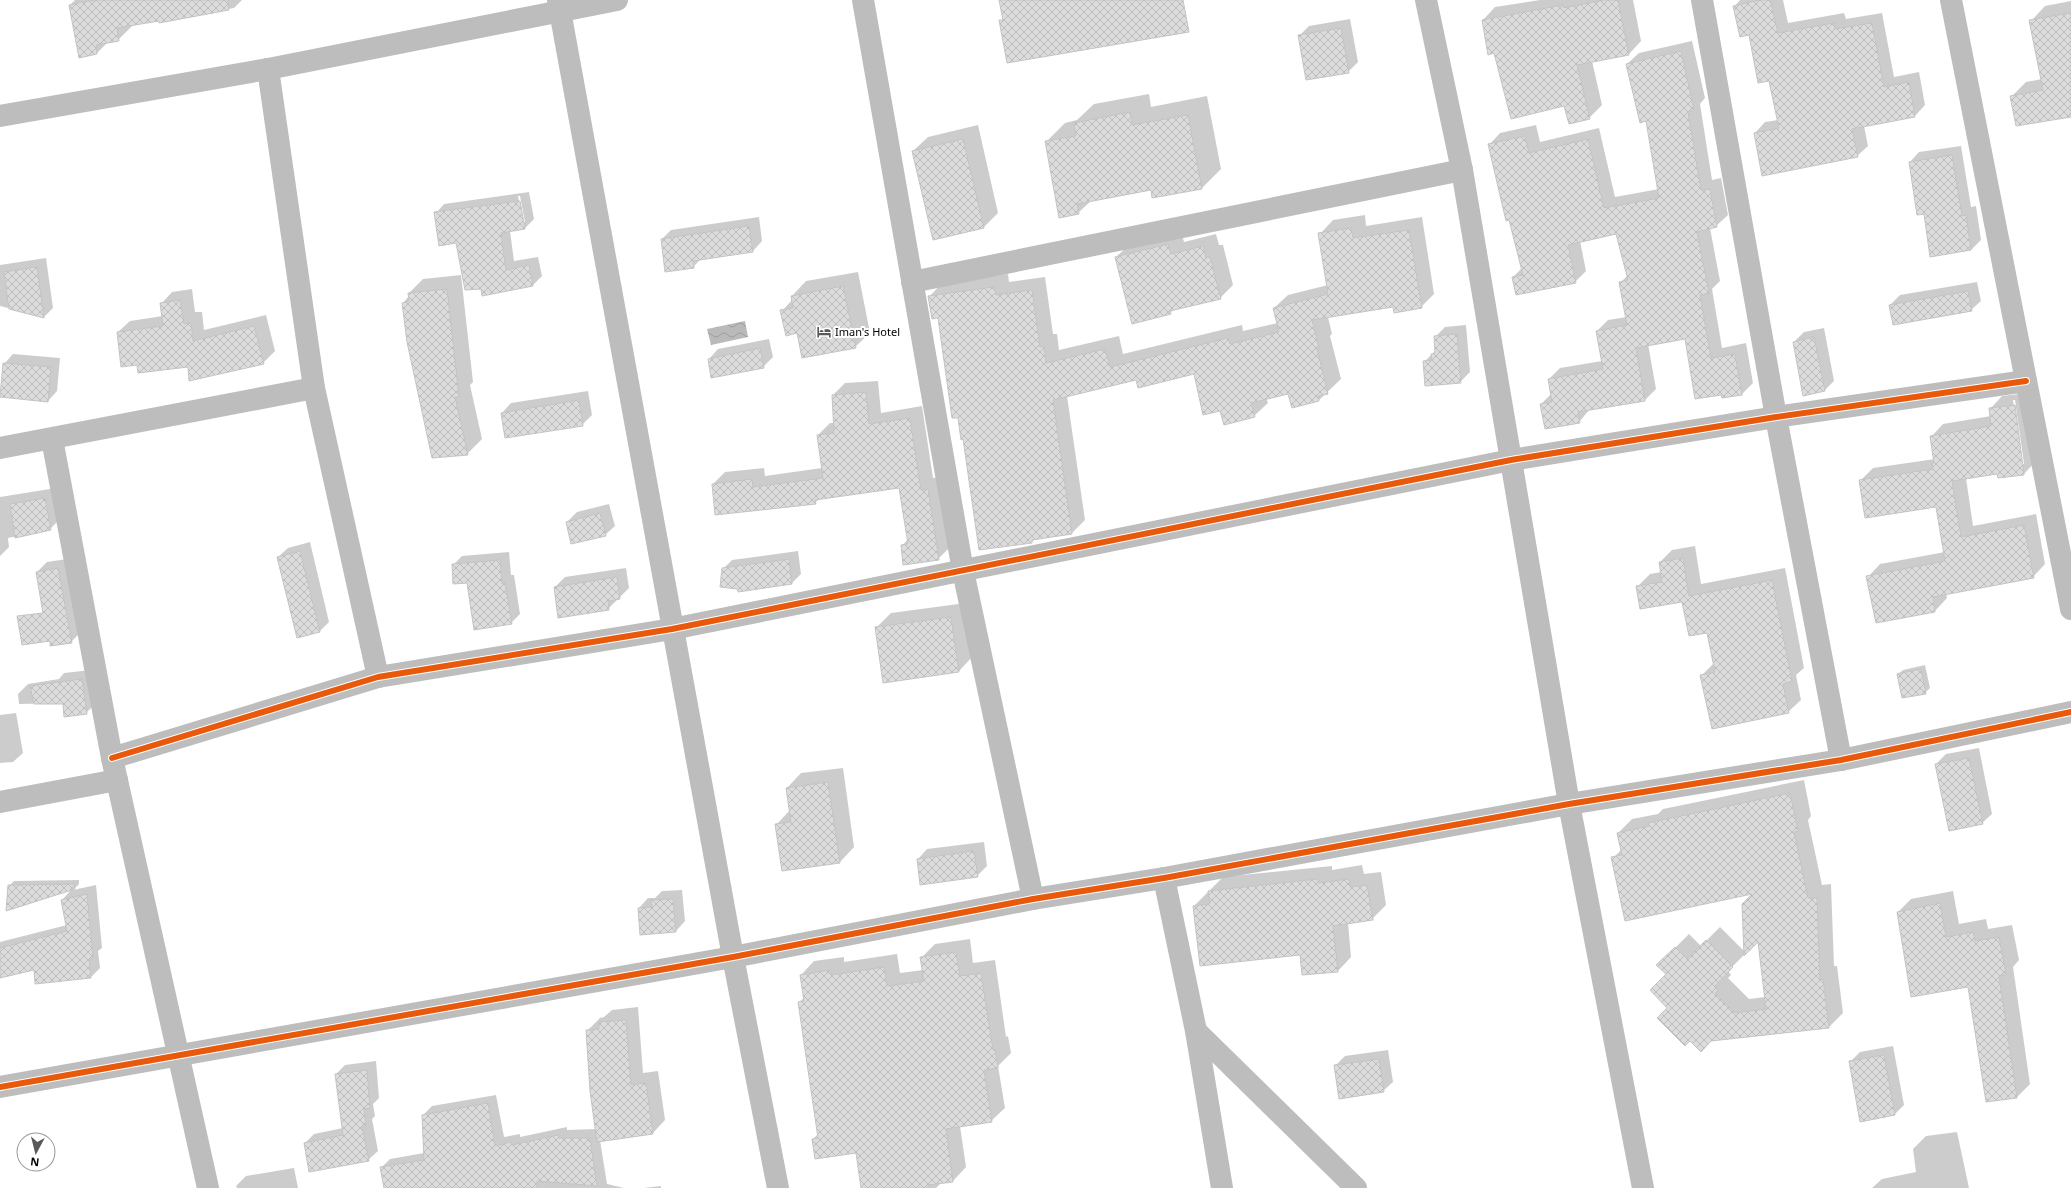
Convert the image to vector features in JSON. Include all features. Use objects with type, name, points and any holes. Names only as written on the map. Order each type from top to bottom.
[{"type":"street","points":[[0,116],[268,69],[559,6],[617,0]]},
{"type":"street","points":[[863,0],[963,570],[1033,899]]},
{"type":"street","points":[[1426,0],[1462,170],[1569,804],[1643,1188]]},
{"type":"street","points":[[1702,0],[1776,417],[1841,760]]},
{"type":"street","points":[[1951,0],[2071,609]]},
{"type":"street","points":[[559,6],[672,629],[778,1188]]},
{"type":"street","points":[[268,69],[314,388],[378,677]]},
{"type":"street","points":[[912,282],[1462,170]]},
{"type":"street","points":[[112,758],[378,677],[672,629],[1511,460],[1776,417],[2026,381]]},
{"type":"street","points":[[0,448],[314,388]]},
{"type":"street","points":[[52,439],[112,758],[208,1188]]},
{"type":"street","points":[[0,1087],[733,957],[1033,899],[1164,878],[1569,804],[1841,760],[2071,712]]},
{"type":"street","points":[[0,802],[117,780]]},
{"type":"street","points":[[1164,878],[1196,1031],[1222,1188]]},
{"type":"street","points":[[1196,1031],[1356,1188]]},
{"type":"water","points":[[745,321],[748,337],[711,345],[707,329]]},
{"type":"building","points":[[95,0],[228,0],[229,10],[159,23],[159,21],[117,28],[119,41],[96,45],[97,54],[79,58],[69,5]]},
{"type":"building","points":[[999,0],[1183,0],[1189,32],[1007,63],[999,20],[1003,20]]},
{"type":"building","points":[[1604,0],[1618,0],[1629,55],[1577,65],[1590,119],[1569,124],[1564,106],[1511,119],[1494,53],[1488,55],[1482,20],[1563,5],[1564,8]]},
{"type":"building","points":[[1760,0],[1770,0],[1778,33],[1834,23],[1835,29],[1872,23],[1884,87],[1909,82],[1915,117],[1852,129],[1858,157],[1762,176],[1754,133],[1779,128],[1769,81],[1758,83],[1749,35],[1740,37],[1733,6]]},
{"type":"building","points":[[2071,13],[2071,117],[2016,126],[2010,96],[2043,90],[2029,20]]},
{"type":"building","points":[[1341,28],[1349,73],[1306,80],[1298,35]]},
{"type":"building","points":[[1681,51],[1694,110],[1688,112],[1701,190],[1710,189],[1717,227],[1697,232],[1709,293],[1700,295],[1711,358],[1735,354],[1742,395],[1722,398],[1721,395],[1695,399],[1685,339],[1636,348],[1645,401],[1578,412],[1580,423],[1545,429],[1540,404],[1552,402],[1548,379],[1603,369],[1596,331],[1627,325],[1619,282],[1628,280],[1616,234],[1568,245],[1576,283],[1516,295],[1512,277],[1523,275],[1509,220],[1506,221],[1488,144],[1525,136],[1529,153],[1588,139],[1604,208],[1659,198],[1646,121],[1640,123],[1626,64]]},
{"type":"building","points":[[1130,112],[1132,125],[1188,115],[1202,189],[1152,198],[1151,190],[1077,204],[1079,214],[1059,218],[1045,141],[1076,136],[1074,123]]},
{"type":"building","points":[[963,139],[984,228],[933,240],[912,151]]},
{"type":"building","points":[[1952,155],[1962,216],[1966,215],[1971,250],[1930,257],[1924,214],[1917,215],[1909,162]]},
{"type":"building","points":[[520,201],[525,229],[501,233],[506,270],[529,265],[533,286],[482,296],[481,289],[465,290],[456,243],[439,246],[434,212]]},
{"type":"building","points":[[749,226],[753,252],[693,261],[694,268],[665,272],[661,239]]},
{"type":"building","points":[[1351,228],[1353,238],[1409,230],[1422,308],[1394,313],[1393,307],[1312,320],[1319,348],[1317,349],[1328,394],[1318,396],[1319,401],[1292,408],[1288,394],[1251,403],[1255,417],[1224,425],[1220,411],[1203,415],[1194,374],[1138,388],[1136,380],[1053,400],[1072,534],[1032,540],[1032,543],[979,550],[963,439],[961,440],[958,418],[952,418],[938,318],[932,319],[928,296],[994,287],[996,295],[1032,290],[1040,347],[1044,347],[1046,363],[1105,349],[1110,367],[1228,338],[1230,344],[1279,332],[1273,308],[1328,294],[1318,233]]},
{"type":"building","points":[[1168,244],[1171,254],[1203,246],[1206,258],[1210,257],[1221,299],[1170,311],[1171,314],[1132,324],[1115,257]]},
{"type":"building","points":[[37,267],[44,318],[9,309],[4,272]]},
{"type":"building","points":[[843,286],[856,348],[802,358],[797,333],[786,336],[780,310],[793,308],[791,296]]},
{"type":"building","points":[[447,289],[459,397],[455,397],[468,455],[432,458],[407,342],[402,303],[409,301],[408,293]]},
{"type":"building","points":[[1968,291],[1972,311],[1893,325],[1889,305]]},
{"type":"building","points":[[180,300],[184,324],[191,323],[193,341],[254,326],[264,364],[189,381],[188,367],[138,373],[137,365],[121,367],[117,332],[163,326],[160,303]]},
{"type":"building","points":[[1457,334],[1461,383],[1425,386],[1423,361],[1432,360],[1431,354],[1435,353],[1434,336]]},
{"type":"building","points":[[1814,337],[1825,391],[1803,396],[1793,342]]},
{"type":"building","points":[[760,348],[764,368],[711,378],[708,359]]},
{"type":"building","points":[[3,363],[51,367],[48,402],[0,397]]},
{"type":"building","points":[[866,392],[869,424],[910,418],[921,490],[928,489],[939,560],[903,565],[901,545],[908,544],[899,488],[815,500],[816,504],[715,515],[712,484],[752,479],[753,487],[823,478],[817,435],[834,433],[832,395]]},
{"type":"building","points":[[579,400],[583,426],[505,438],[501,413]]},
{"type":"building","points":[[2015,405],[2024,475],[1998,478],[1997,474],[1952,481],[1961,537],[2024,525],[2034,578],[1933,597],[1935,612],[1876,623],[1866,576],[1945,561],[1936,507],[1865,518],[1859,480],[1933,469],[1932,463],[1934,463],[1930,436],[1991,426],[1989,408]]},
{"type":"building","points":[[45,498],[51,530],[15,538],[10,504]]},
{"type":"building","points":[[600,513],[606,536],[571,544],[566,522]]},
{"type":"building","points":[[300,551],[320,632],[297,638],[277,557]]},
{"type":"building","points":[[1683,558],[1689,596],[1772,580],[1792,681],[1783,684],[1789,713],[1712,729],[1700,675],[1715,672],[1707,633],[1689,636],[1682,602],[1640,609],[1636,586],[1662,582],[1659,562]]},
{"type":"building","points":[[789,559],[792,584],[738,592],[737,589],[720,587],[722,568]]},
{"type":"building","points":[[500,560],[502,584],[505,583],[512,624],[474,630],[467,583],[453,584],[452,564]]},
{"type":"building","points":[[58,568],[72,643],[50,646],[50,641],[22,645],[17,616],[43,613],[36,572]]},
{"type":"building","points":[[617,577],[620,599],[608,601],[609,610],[558,618],[554,587]]},
{"type":"building","points":[[951,617],[959,672],[883,683],[875,627]]},
{"type":"building","points":[[1921,669],[1926,694],[1902,698],[1897,674]]},
{"type":"building","points":[[82,679],[87,714],[64,717],[63,704],[34,704],[30,686]]},
{"type":"building","points":[[1969,758],[1983,824],[1949,831],[1935,764]]},
{"type":"building","points":[[828,782],[840,863],[782,871],[775,824],[791,822],[786,788]]},
{"type":"building","points":[[1790,793],[1798,831],[1794,832],[1808,898],[1817,898],[1820,980],[1823,979],[1829,1028],[1711,1041],[1701,1052],[1690,1041],[1685,1046],[1657,1018],[1667,1008],[1650,990],[1666,974],[1656,965],[1675,947],[1687,959],[1706,940],[1733,967],[1715,986],[1718,990],[1715,993],[1735,1013],[1766,1009],[1758,942],[1744,956],[1742,904],[1752,894],[1625,921],[1611,857],[1622,855],[1617,833],[1649,826],[1648,823]]},
{"type":"building","points":[[974,851],[978,877],[920,885],[917,859]]},
{"type":"building","points":[[1318,879],[1318,883],[1349,879],[1350,887],[1367,885],[1373,920],[1333,926],[1338,972],[1302,975],[1300,955],[1200,966],[1193,906],[1210,904],[1208,891]]},
{"type":"building","points":[[74,884],[75,889],[6,911],[8,885]]},
{"type":"building","points":[[87,894],[93,958],[89,959],[91,978],[35,984],[34,970],[0,978],[0,948],[67,931],[61,900]]},
{"type":"building","points":[[673,899],[676,932],[640,935],[638,908],[652,907],[651,900]]},
{"type":"building","points":[[1940,903],[1946,937],[1973,932],[1975,941],[1999,937],[2006,974],[1999,976],[2017,1098],[1986,1102],[1968,987],[1911,997],[1897,912]]},
{"type":"building","points":[[956,952],[960,976],[981,973],[993,1050],[995,1049],[998,1068],[984,1070],[992,1122],[946,1129],[953,1182],[928,1185],[928,1188],[861,1188],[856,1153],[815,1159],[812,1139],[818,1138],[798,1002],[804,1001],[800,975],[830,970],[831,975],[884,967],[887,986],[924,981],[920,957]]},
{"type":"building","points":[[626,1020],[631,1085],[646,1083],[653,1134],[597,1142],[590,1091],[586,1030],[599,1029],[599,1022]]},
{"type":"building","points":[[1884,1055],[1895,1115],[1860,1122],[1849,1061]]},
{"type":"building","points":[[1379,1059],[1384,1092],[1339,1099],[1334,1065]]},
{"type":"building","points":[[367,1070],[370,1108],[364,1109],[366,1126],[362,1127],[369,1161],[309,1172],[304,1143],[343,1135],[335,1074]]},
{"type":"building","points":[[488,1103],[495,1146],[511,1142],[512,1145],[558,1135],[559,1138],[590,1138],[597,1186],[537,1181],[537,1188],[384,1188],[380,1167],[424,1160],[422,1115]]},
{"type":"cycle path","points":[[112,758],[378,677],[672,629],[1511,460],[1776,417],[2026,381]]},
{"type":"cycle path","points":[[0,1087],[733,957],[1033,899],[1164,878],[1569,804],[1841,760],[2071,712]]},
{"type":"place","name":"Iman's Hotel","points":[[824,332]]}]
